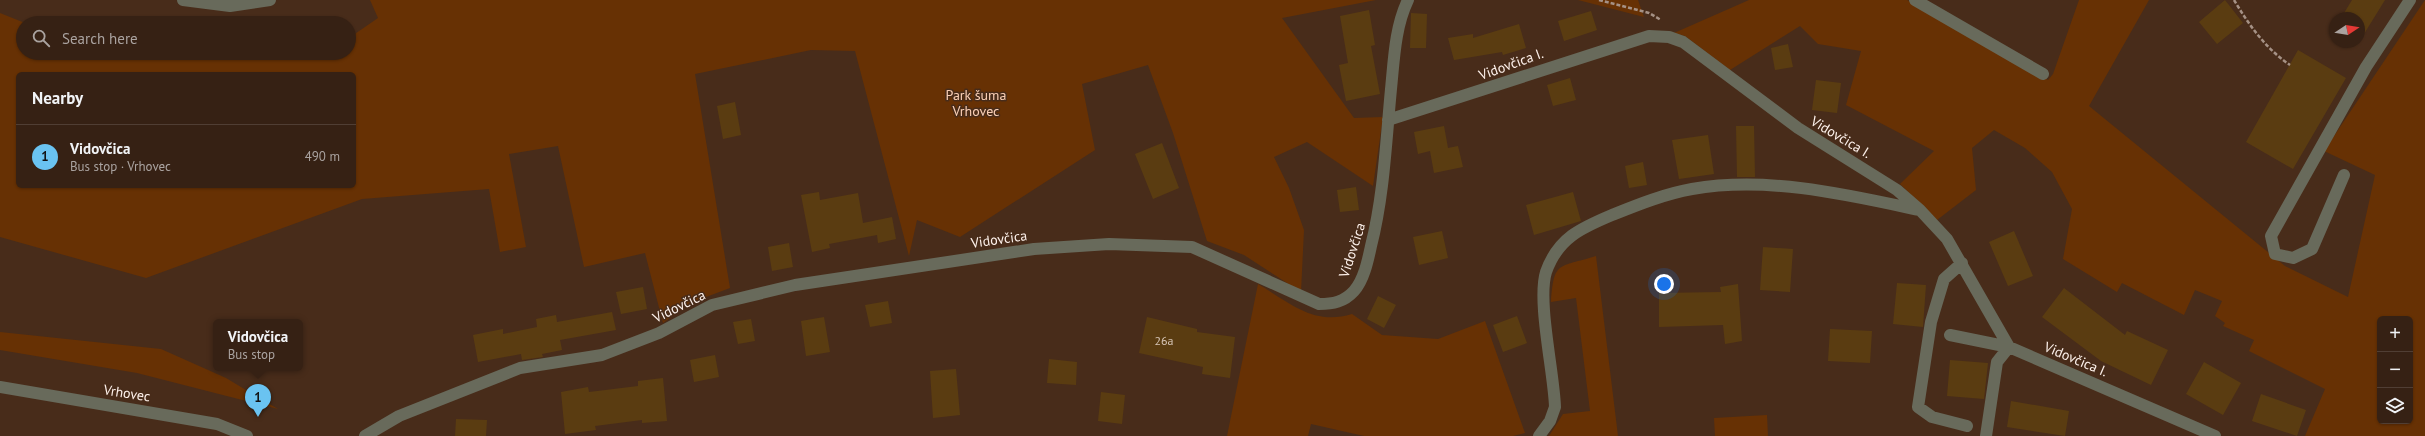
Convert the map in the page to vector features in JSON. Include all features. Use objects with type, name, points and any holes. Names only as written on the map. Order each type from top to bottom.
[{"type":"street","points":[[183,0],[230,6],[270,0]]},
{"type":"street","name":"Vidovčica","points":[[365,436],[399,416],[520,368],[602,355],[659,333],[712,305],[795,285],[1034,249],[1109,244],[1192,247],[1300,297],[1319,304],[1331,304],[1343,300],[1355,290],[1367,263],[1378,221],[1395,50],[1402,12],[1408,0]]},
{"type":"street","points":[[1915,0],[2043,74]]},
{"type":"street","points":[[2344,175],[2312,249],[2293,258],[2275,254],[2271,236],[2366,67],[2410,0]]},
{"type":"street","name":"Vidovčica I.","points":[[1388,120],[1632,40],[1649,36],[1669,37],[1683,42],[1798,128],[1897,190],[1920,210],[1947,239],[2009,347],[2215,436]]},
{"type":"street","points":[[1539,436],[1550,421],[1555,407],[1545,309],[1546,273],[1561,245],[1569,236],[1585,227],[1641,203],[1690,189],[1731,185],[1776,186],[1847,194],[1920,210]]},
{"type":"street","points":[[1962,263],[1944,279],[1931,322],[1918,407],[1932,416],[1967,426]]},
{"type":"street","points":[[1950,335],[2009,347],[1997,362],[1986,436]]},
{"type":"street","name":"Vrhovec","points":[[0,387],[217,424],[247,436]]},
{"type":"path","points":[[1599,0],[1649,13],[1664,21],[1669,37]]},
{"type":"path","points":[[2234,0],[2264,42],[2277,56],[2290,65]]},
{"type":"green space","name":"Park šuma Vrhovec","points":[[370,0],[1376,0],[1282,18],[1354,118],[1383,117],[1373,186],[1307,142],[1274,157],[1289,188],[1304,230],[1301,292],[1244,255],[1207,241],[1173,133],[1148,65],[1082,84],[1095,150],[960,237],[917,220],[909,256],[855,51],[811,50],[695,74],[730,288],[690,303],[663,323],[645,253],[584,267],[558,146],[509,154],[526,247],[500,252],[489,189],[362,199],[146,278],[0,237],[0,13],[16,19],[16,60],[356,60],[356,33],[378,18]]},
{"type":"green space","points":[[1578,0],[1638,0],[1644,17]]},
{"type":"green space","points":[[1749,0],[1907,0],[2048,80],[2053,74],[2079,0],[2149,0],[2089,106],[2285,266],[2348,297],[2375,175],[2324,151],[2425,0],[2425,436],[2305,436],[2325,389],[2249,351],[2254,340],[2223,326],[2225,323],[2215,316],[2222,301],[2195,290],[2184,315],[2122,283],[2117,292],[2063,259],[2072,209],[2052,172],[2025,148],[1994,130],[1972,148],[1976,190],[1937,220],[1900,184],[1934,151],[1846,105],[1861,51],[1818,44],[1800,26],[1730,70],[1685,36],[1674,33]]},
{"type":"green space","points":[[1596,256],[1618,436],[1549,436],[1563,414],[1590,411],[1576,298],[1551,302],[1554,279],[1560,268]]},
{"type":"green space","points":[[1258,284],[1292,305],[1314,315],[1338,317],[1352,314],[1382,335],[1438,339],[1485,321],[1525,433],[1513,436],[1364,436],[1311,424],[1308,436],[1227,436]]},
{"type":"green space","points":[[0,332],[161,349],[226,378],[278,409],[137,373],[0,350]]},
{"type":"green space","points":[[1767,415],[1768,436],[1715,436],[1714,418]]},
{"type":"building","points":[[2225,0],[2243,23],[2217,44],[2199,22]]},
{"type":"building","points":[[2352,0],[2385,0],[2365,32],[2365,12],[2345,12]]},
{"type":"building","points":[[1369,10],[1375,45],[1371,46],[1380,94],[1346,101],[1339,65],[1348,63],[1340,16]]},
{"type":"building","points":[[1591,11],[1597,30],[1564,41],[1558,21]]},
{"type":"building","points":[[1411,13],[1427,14],[1426,48],[1410,48]]},
{"type":"building","points":[[1519,24],[1526,48],[1503,55],[1502,52],[1454,60],[1448,38],[1473,34],[1473,38]]},
{"type":"building","points":[[1788,44],[1793,67],[1775,70],[1771,48]]},
{"type":"building","points":[[2298,50],[2346,78],[2293,169],[2246,142]]},
{"type":"building","points":[[1570,78],[1576,100],[1553,106],[1547,85]]},
{"type":"building","points":[[1816,80],[1841,83],[1837,113],[1812,110]]},
{"type":"building","points":[[735,102],[741,135],[723,139],[717,106]]},
{"type":"building","points":[[1444,126],[1448,148],[1458,146],[1463,167],[1434,173],[1430,151],[1418,154],[1414,132]]},
{"type":"building","points":[[1736,126],[1754,126],[1755,177],[1737,177]]},
{"type":"building","points":[[1708,135],[1714,174],[1679,179],[1672,140]]},
{"type":"building","points":[[1162,143],[1179,188],[1153,199],[1135,154]]},
{"type":"building","points":[[1643,162],[1647,185],[1629,188],[1625,166]]},
{"type":"building","points":[[1356,187],[1359,210],[1340,212],[1337,190]]},
{"type":"building","points":[[819,192],[820,200],[858,193],[863,223],[892,217],[896,239],[878,243],[877,235],[829,244],[830,248],[812,252],[801,195]]},
{"type":"building","points":[[1573,192],[1581,221],[1534,235],[1526,205]]},
{"type":"building","points":[[1442,231],[1448,258],[1419,265],[1413,237]]},
{"type":"building","points":[[2014,231],[2033,276],[2008,286],[1989,242]]},
{"type":"building","points":[[789,243],[793,267],[772,271],[768,247]]},
{"type":"building","points":[[1763,247],[1793,249],[1790,292],[1760,290]]},
{"type":"building","points":[[1897,283],[1926,285],[1923,327],[1893,324]]},
{"type":"building","points":[[1738,284],[1742,341],[1725,344],[1723,325],[1659,327],[1659,293],[1721,292],[1720,287]]},
{"type":"building","points":[[643,287],[647,309],[621,314],[616,292]]},
{"type":"building","points":[[2064,288],[2125,335],[2127,331],[2168,350],[2151,385],[2101,361],[2042,317]]},
{"type":"building","points":[[1378,296],[1396,305],[1384,328],[1367,319]]},
{"type":"building","points":[[888,301],[892,323],[870,327],[865,305]]},
{"type":"building","points":[[612,312],[616,330],[560,340],[562,350],[542,354],[543,357],[522,360],[521,354],[478,362],[473,335],[503,329],[503,334],[537,327],[536,319],[556,315],[557,322]]},
{"type":"building","points":[[1517,316],[1527,343],[1503,352],[1493,325]]},
{"type":"building","points":[[824,317],[830,352],[806,356],[801,321]]},
{"type":"building","points":[[1147,317],[1197,329],[1197,332],[1235,337],[1230,378],[1202,374],[1203,367],[1139,353]]},
{"type":"building","points":[[751,319],[755,341],[738,344],[733,322]]},
{"type":"building","points":[[1830,329],[1872,331],[1870,363],[1828,361]]},
{"type":"building","points":[[715,355],[719,377],[694,382],[690,360]]},
{"type":"building","points":[[1049,359],[1077,362],[1076,385],[1047,383]]},
{"type":"building","points":[[1950,360],[1988,363],[1984,399],[1947,396]]},
{"type":"building","points":[[2204,362],[2241,383],[2223,415],[2186,394]]},
{"type":"building","points":[[956,369],[960,415],[933,418],[930,371]]},
{"type":"building","points":[[663,378],[667,421],[642,423],[642,420],[595,426],[596,430],[565,434],[561,392],[588,387],[589,392],[638,386],[638,381]]},
{"type":"building","points":[[1101,392],[1125,395],[1122,424],[1098,421]]},
{"type":"building","points":[[2261,394],[2306,410],[2297,436],[2252,421]]},
{"type":"building","points":[[2011,401],[2069,411],[2065,436],[2007,427]]},
{"type":"building","points":[[456,419],[487,420],[486,436],[455,436]]},
{"type":"place","name":"Vidovčica","points":[[258,417]]}]
